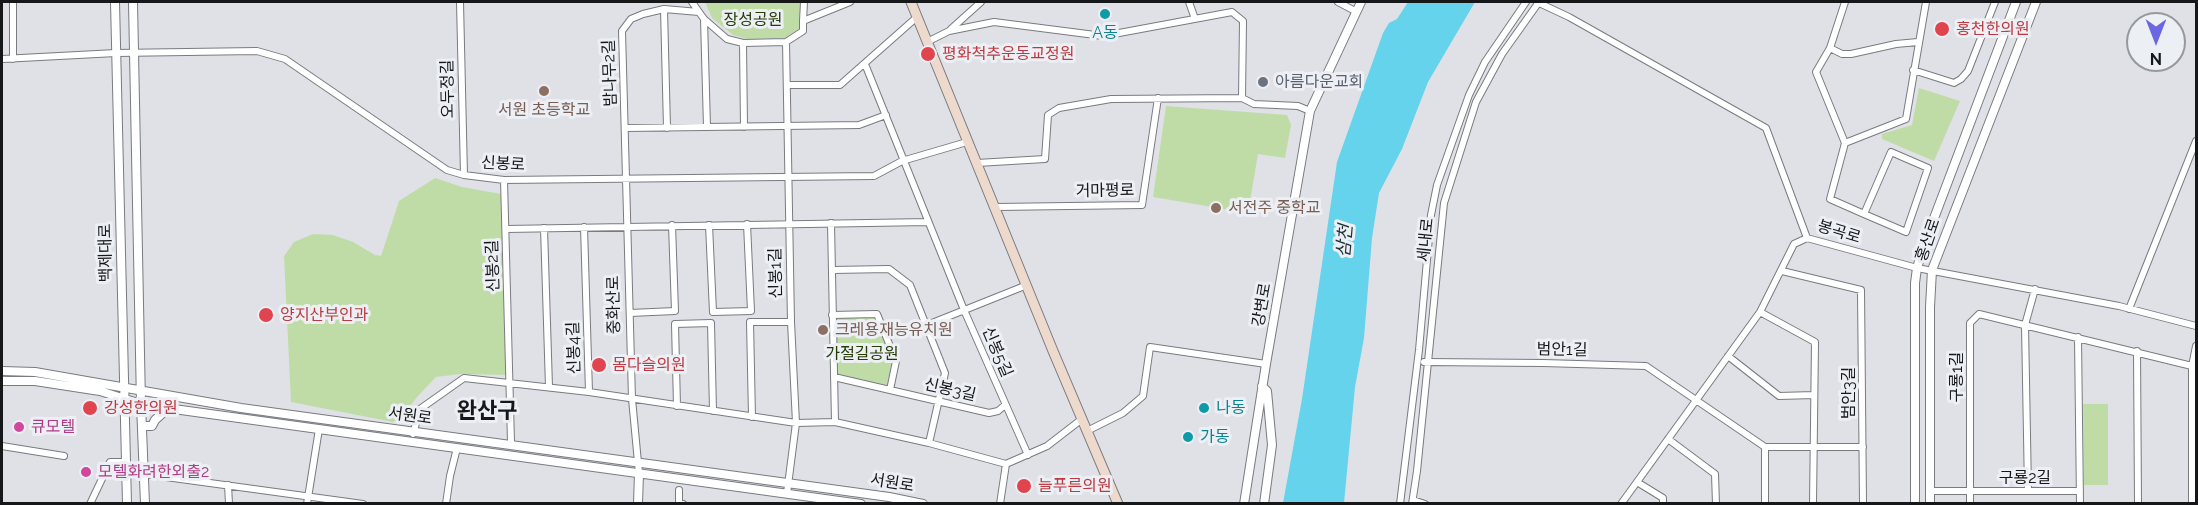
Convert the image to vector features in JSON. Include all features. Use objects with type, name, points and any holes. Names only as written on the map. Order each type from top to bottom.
[{"type":"main road","points":[[912,2],[1118,504]]},
{"type":"street","points":[[12,2],[13,59]]},
{"type":"street","name":"백제대로","points":[[115,2],[127,504]]},
{"type":"street","name":"백제대로","points":[[133,2],[145,504]]},
{"type":"street","name":"오두정길","points":[[460,2],[464,175]]},
{"type":"street","points":[[693,2],[704,19],[727,39],[743,43],[786,42],[803,31],[804,2]]},
{"type":"street","points":[[803,21],[850,2]]},
{"type":"street","points":[[949,31],[981,2]]},
{"type":"street","points":[[1189,2],[1195,19]]},
{"type":"street","points":[[1338,2],[1355,12]]},
{"type":"street","name":"강변로","points":[[1244,504],[1310,111],[1361,2]]},
{"type":"street","name":"세내로","points":[[1400,504],[1418,362],[1431,215],[1437,185],[1469,95],[1485,62],[1526,2]]},
{"type":"street","name":"세내로","points":[[1413,502],[1444,203],[1466,129],[1486,81],[1538,2]]},
{"type":"street","name":"봉곡로","points":[[1538,2],[1569,17],[1766,128],[1807,238],[1917,268],[2129,309],[2196,326]]},
{"type":"street","points":[[1845,2],[1830,48],[1816,72],[1845,143],[1830,199],[1864,214],[1906,232],[1928,168],[1891,152],[1864,214]]},
{"type":"street","points":[[1845,143],[1906,119],[1926,2]]},
{"type":"street","points":[[1913,70],[1954,83],[1961,79],[1968,71],[1995,2]]},
{"type":"street","name":"홍산로","points":[[1915,504],[1915,283],[1917,268],[2016,2]]},
{"type":"street","name":"홍산로","points":[[1930,504],[1932,270],[2036,2]]},
{"type":"street","points":[[664,9],[667,128]]},
{"type":"street","name":"밤나무2길","points":[[627,178],[622,31],[631,19],[643,14],[664,9],[699,12]]},
{"type":"street","points":[[927,42],[949,31],[994,22],[1103,36],[1232,12],[1243,21],[1242,98]]},
{"type":"street","points":[[787,85],[840,85],[917,17]]},
{"type":"street","points":[[704,19],[706,128]]},
{"type":"street","points":[[786,42],[789,224]]},
{"type":"street","points":[[1830,48],[1842,54],[1851,54],[1896,44],[1918,42]]},
{"type":"street","points":[[743,43],[744,127]]},
{"type":"street","name":"신봉로","points":[[2,59],[116,52],[135,54],[257,51],[285,59],[447,170],[464,175],[504,180],[874,176],[902,161],[968,142]]},
{"type":"street","points":[[865,64],[928,222]]},
{"type":"street","name":"거마평로","points":[[996,207],[1142,205],[1158,98]]},
{"type":"street","points":[[977,163],[1045,159],[1048,115],[1059,108],[1111,99],[1242,98],[1254,104],[1298,106],[1310,111]]},
{"type":"street","name":"밤나무2길","points":[[626,128],[859,125],[885,115]]},
{"type":"street","points":[[2129,309],[2196,141]]},
{"type":"street","name":"중화산로","points":[[627,178],[632,399],[639,473],[638,504]]},
{"type":"street","points":[[504,180],[506,230]]},
{"type":"street","name":"신봉1길","points":[[627,226],[928,222]]},
{"type":"street","name":"신봉5길","points":[[928,222],[1005,405]]},
{"type":"street","points":[[831,223],[835,422]]},
{"type":"street","name":"신봉1길","points":[[709,225],[713,312],[751,311],[747,224]]},
{"type":"street","name":"신봉1길","points":[[789,224],[790,322]]},
{"type":"street","points":[[630,313],[675,311],[672,225]]},
{"type":"street","name":"신봉2길","points":[[511,383],[506,230],[627,226]]},
{"type":"street","name":"신봉4길","points":[[584,227],[589,392]]},
{"type":"street","name":"신봉4길","points":[[544,228],[549,387]]},
{"type":"street","points":[[1621,504],[1760,312],[1794,244],[1807,238]]},
{"type":"street","points":[[832,270],[889,269],[910,285],[945,373],[929,443]]},
{"type":"street","name":"범안3길","points":[[1782,271],[1861,290],[1863,504]]},
{"type":"street","name":"신봉5길","points":[[927,325],[1027,285]]},
{"type":"street","points":[[2028,491],[2025,325],[2035,290]]},
{"type":"street","name":"범안3길","points":[[1760,312],[1815,342],[1813,504]]},
{"type":"street","points":[[832,315],[877,314],[896,361],[890,390]]},
{"type":"street","name":"구룡1길","points":[[1970,491],[1970,323],[1979,314],[2137,351],[2194,367]]},
{"type":"street","points":[[752,417],[750,322],[790,322],[796,423],[788,489]]},
{"type":"street","points":[[677,406],[675,324],[711,324],[713,411]]},
{"type":"street","points":[[2078,337],[2080,504]]},
{"type":"street","points":[[2192,504],[2196,346]]},
{"type":"street","points":[[1087,431],[1123,413],[1143,396],[1150,347],[1266,364]]},
{"type":"street","points":[[2137,351],[2138,504]]},
{"type":"street","points":[[1728,356],[1779,396],[1814,396]]},
{"type":"street","name":"범안1길","points":[[1418,362],[1647,366],[1696,398]]},
{"type":"street","name":"서원로","points":[[2,371],[35,372],[124,386],[412,436],[457,448],[639,473],[923,504]]},
{"type":"street","name":"신봉3길","points":[[834,377],[989,413],[998,411],[1005,405]]},
{"type":"street","name":"신봉4길","points":[[412,436],[420,409],[464,378],[632,399]]},
{"type":"street","name":"서원로","points":[[2,381],[35,381],[100,391],[141,404],[319,429],[412,436],[638,463],[861,504]]},
{"type":"street","points":[[511,383],[511,442]]},
{"type":"street","points":[[1262,386],[1267,391],[1272,446],[1264,504]]},
{"type":"street","points":[[1696,398],[1765,447],[1863,447]]},
{"type":"street","points":[[632,399],[796,423],[835,422],[929,443],[1006,464],[1047,446],[1082,419]]},
{"type":"street","points":[[1005,405],[1028,455]]},
{"type":"street","points":[[142,426],[152,426],[168,408]]},
{"type":"street","points":[[307,500],[319,429]]},
{"type":"street","points":[[1668,439],[1715,474],[1716,504]]},
{"type":"street","points":[[2,446],[64,456]]},
{"type":"street","points":[[1765,447],[1765,504]]},
{"type":"street","points":[[446,504],[457,448]]},
{"type":"street","points":[[90,504],[110,462],[126,462]]},
{"type":"street","points":[[1000,504],[1006,464]]},
{"type":"street","points":[[144,474],[228,485],[307,500],[363,504]]},
{"type":"street","points":[[1637,482],[1663,498],[1663,504]]},
{"type":"street","points":[[228,485],[230,504]]},
{"type":"street","points":[[679,490],[679,503],[683,504]]},
{"type":"street","name":"구룡2길","points":[[1930,491],[2080,491]]},
{"type":"street","points":[[1970,491],[1970,504]]},
{"type":"street","points":[[1413,502],[1425,504]]},
{"type":"green space","name":"장성공원","points":[[705,2],[800,2],[800,28],[785,38],[747,39],[733,35],[712,18]]},
{"type":"green space","points":[[1919,88],[1960,101],[1934,161],[1882,139],[1882,134],[1912,125]]},
{"type":"green space","points":[[1166,106],[1287,115],[1291,125],[1285,158],[1258,154],[1248,213],[1153,197]]},
{"type":"green space","points":[[435,178],[462,187],[507,195],[507,375],[460,374],[436,377],[401,418],[393,422],[291,402],[284,256],[294,242],[313,234],[333,235],[381,256],[399,201]]},
{"type":"green space","name":"가절길공원","points":[[877,314],[896,361],[890,390],[834,377],[832,315]]},
{"type":"green space","points":[[2083,404],[2108,404],[2108,485],[2084,485]]},
{"type":"water","name":"삼천","points":[[1408,2],[1475,2],[1428,82],[1402,149],[1379,193],[1372,238],[1364,338],[1355,387],[1344,503],[1283,503],[1302,399],[1337,162],[1383,33],[1389,23],[1397,19]]},
{"type":"place","name":"A동","points":[[1105,14]]},
{"type":"place","name":"홍천한의원","points":[[1942,29]]},
{"type":"place","name":"평화척추운동교정원","points":[[928,54]]},
{"type":"place","name":"아름다운교회","points":[[1263,82]]},
{"type":"place","name":"서원 초등학교","points":[[544,91]]},
{"type":"place","name":"서전주 중학교","points":[[1216,208]]},
{"type":"place","name":"양지산부인과","points":[[266,315]]},
{"type":"place","name":"크레용재능유치원","points":[[823,330]]},
{"type":"place","name":"몸다슬의원","points":[[599,365]]},
{"type":"place","name":"강성한의원","points":[[90,408]]},
{"type":"place","name":"나동","points":[[1204,408]]},
{"type":"place","name":"큐모텔","points":[[19,427]]},
{"type":"place","name":"가동","points":[[1188,437]]},
{"type":"place","name":"모텔화려한외출2","points":[[86,472]]},
{"type":"place","name":"늘푸른의원","points":[[1024,486]]},
{"type":"district","name":"완산구","points":[[487,411]]}]
